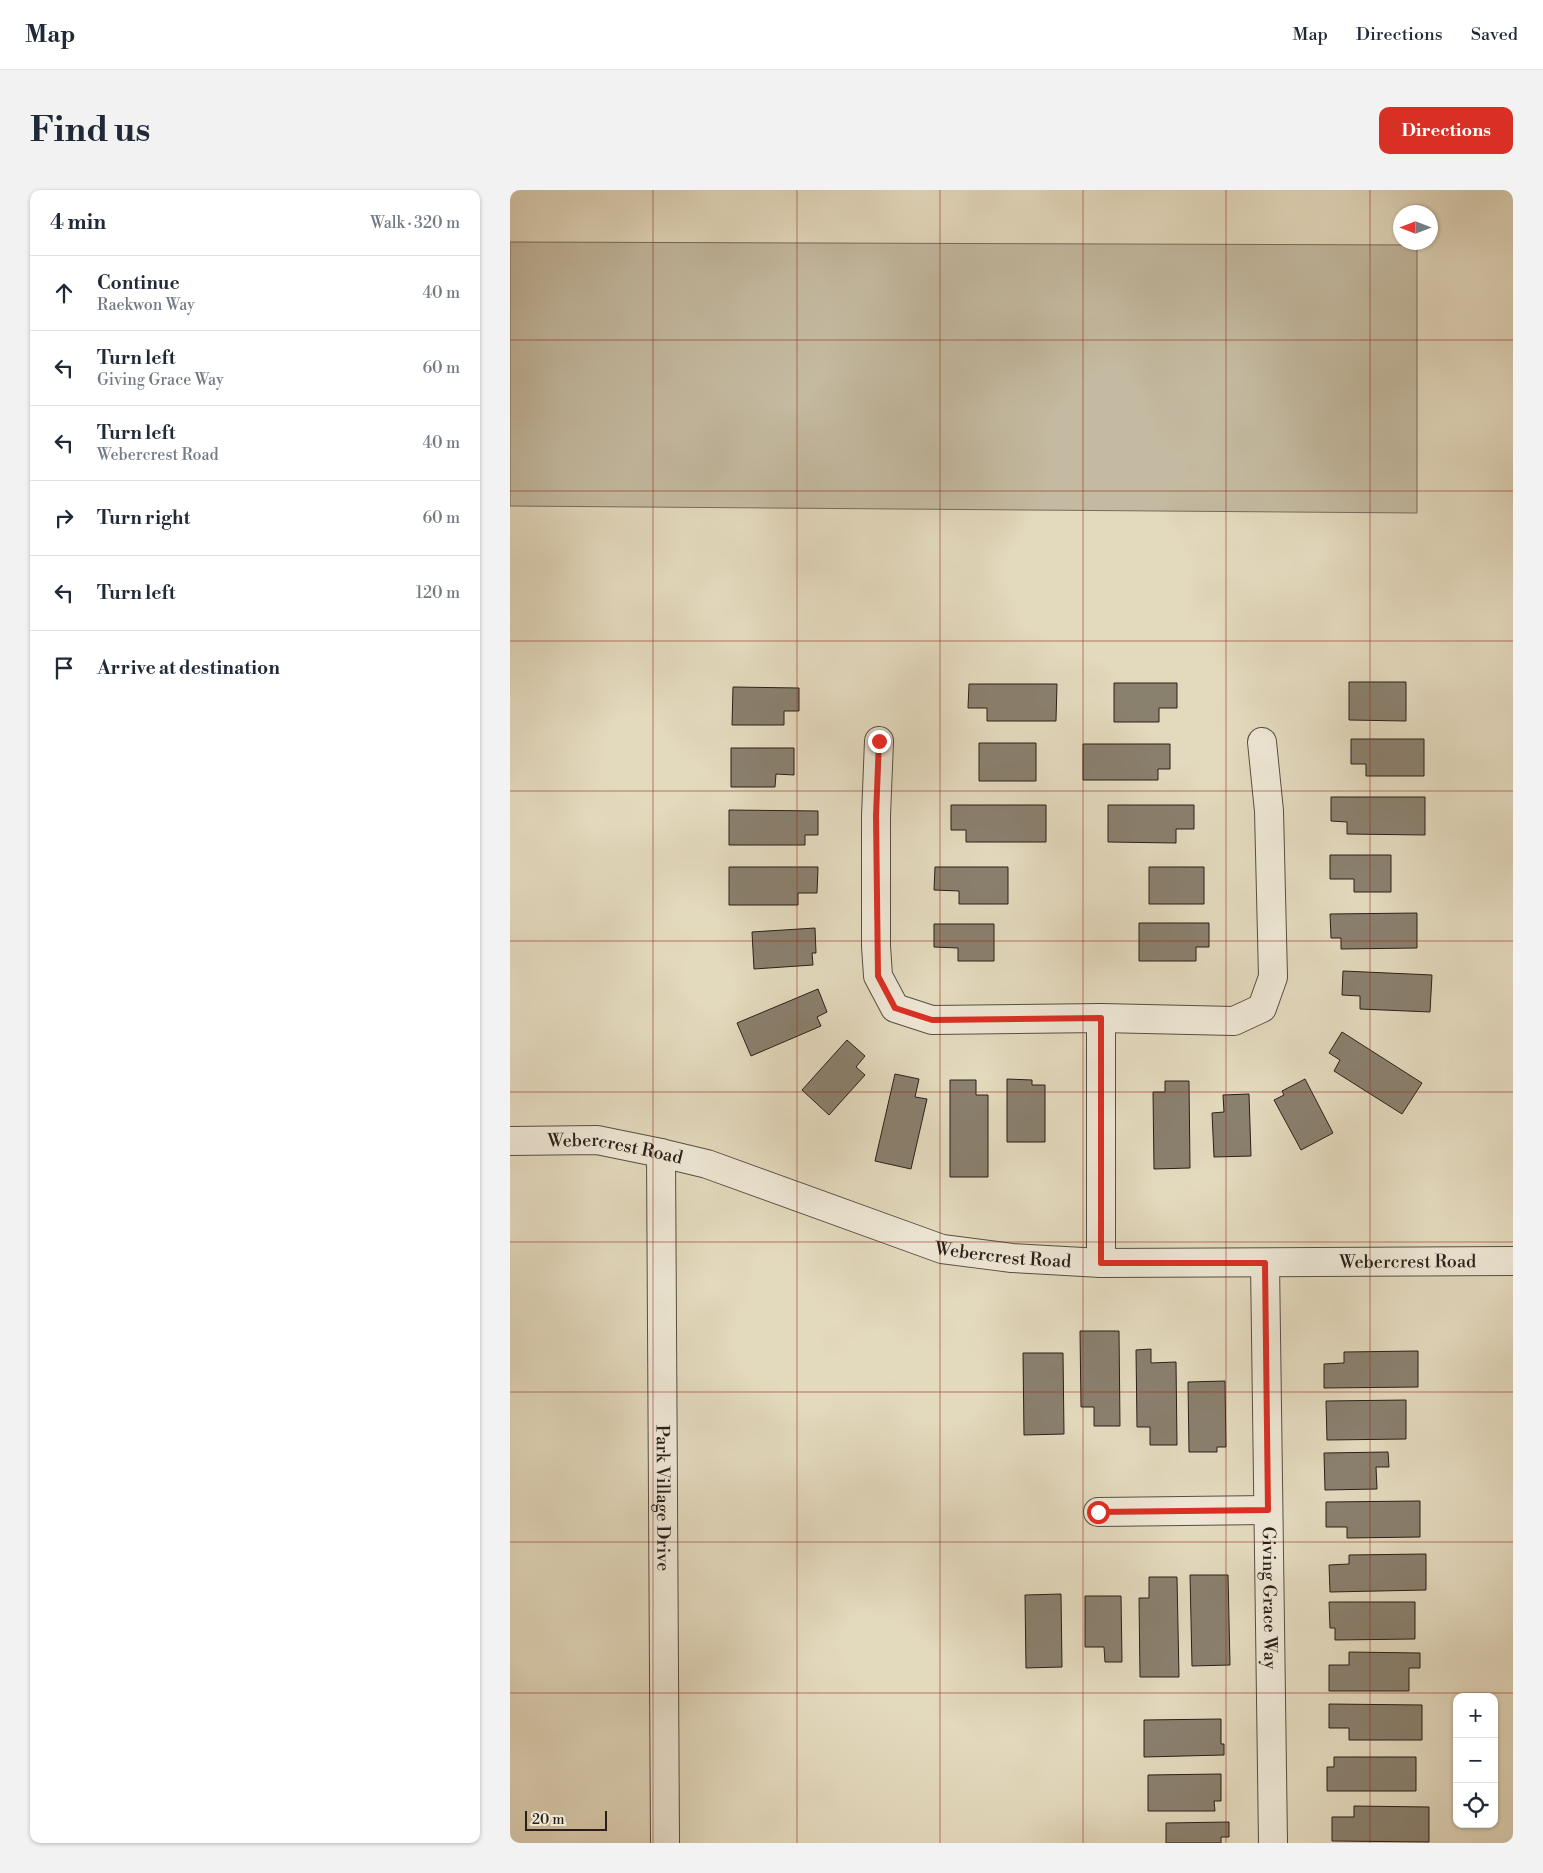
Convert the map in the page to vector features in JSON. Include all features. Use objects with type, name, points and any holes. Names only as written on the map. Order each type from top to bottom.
[{"type":"street","points":[[879,741],[876,816],[876,953],[878,976],[895,1008],[932,1020],[1101,1018],[1234,1021],[1262,1008],[1272,977],[1269,811],[1262,742]]},
{"type":"street","points":[[1101,1018],[1101,1263]]},
{"type":"street","name":"Webercrest Road","points":[[510,1141],[597,1140],[661,1153],[707,1164],[942,1249],[1012,1258],[1101,1263],[1513,1261]]},
{"type":"street","name":"Park Village Drive","points":[[661,1153],[665,1843]]},
{"type":"street","name":"Giving Grace Way","points":[[1265,1263],[1273,1843]]},
{"type":"street","points":[[1098,1512],[1268,1510]]},
{"type":"shaded area","points":[[510,242],[1393,245],[1393,250],[1417,250],[1417,513],[510,506]]},
{"type":"building","points":[[1349,682],[1406,682],[1406,721],[1349,720]]},
{"type":"building","points":[[1114,683],[1177,683],[1177,708],[1159,708],[1159,722],[1114,722]]},
{"type":"building","points":[[969,684],[1057,684],[1056,721],[987,721],[987,708],[968,708]]},
{"type":"building","points":[[733,687],[799,688],[799,711],[784,711],[784,725],[732,725]]},
{"type":"building","points":[[1351,739],[1424,739],[1424,776],[1366,776],[1366,764],[1351,764]]},
{"type":"building","points":[[979,743],[1036,743],[1036,781],[979,781]]},
{"type":"building","points":[[1083,744],[1170,744],[1170,769],[1158,769],[1158,780],[1083,780]]},
{"type":"building","points":[[731,748],[794,748],[794,775],[776,774],[775,787],[731,787]]},
{"type":"building","points":[[1331,797],[1425,797],[1425,835],[1347,834],[1347,822],[1331,821]]},
{"type":"building","points":[[951,805],[1046,805],[1046,842],[966,842],[966,830],[951,830]]},
{"type":"building","points":[[1108,805],[1194,805],[1194,829],[1176,829],[1176,843],[1108,842]]},
{"type":"building","points":[[729,810],[818,811],[818,835],[805,835],[805,845],[729,845]]},
{"type":"building","points":[[1330,855],[1391,855],[1391,892],[1354,892],[1354,879],[1330,879]]},
{"type":"building","points":[[729,867],[818,867],[817,893],[798,893],[798,905],[729,905]]},
{"type":"building","points":[[935,867],[1008,867],[1008,904],[959,904],[959,891],[934,890]]},
{"type":"building","points":[[1149,867],[1204,867],[1204,904],[1149,904]]},
{"type":"building","points":[[1417,913],[1417,948],[1341,949],[1341,938],[1331,938],[1330,914]]},
{"type":"building","points":[[1139,923],[1209,923],[1209,947],[1196,947],[1196,961],[1139,961]]},
{"type":"building","points":[[934,924],[994,924],[994,961],[958,961],[958,948],[934,947]]},
{"type":"building","points":[[815,928],[816,953],[812,953],[813,965],[754,969],[752,932]]},
{"type":"building","points":[[1343,971],[1432,975],[1430,1012],[1360,1009],[1360,996],[1342,995]]},
{"type":"building","points":[[818,989],[827,1012],[817,1017],[821,1026],[751,1056],[737,1023]]},
{"type":"building","points":[[1342,1032],[1422,1083],[1402,1114],[1334,1071],[1340,1060],[1329,1053]]},
{"type":"building","points":[[847,1040],[865,1056],[856,1067],[865,1075],[829,1115],[802,1090]]},
{"type":"building","points":[[895,1074],[919,1079],[915,1097],[927,1099],[911,1169],[875,1161]]},
{"type":"building","points":[[1007,1079],[1032,1080],[1032,1085],[1045,1085],[1045,1142],[1007,1142]]},
{"type":"building","points":[[1305,1079],[1333,1133],[1301,1150],[1274,1100],[1284,1095],[1282,1091]]},
{"type":"building","points":[[950,1080],[976,1080],[976,1095],[988,1095],[988,1177],[950,1177]]},
{"type":"building","points":[[1165,1081],[1189,1081],[1190,1168],[1154,1169],[1153,1092],[1165,1092]]},
{"type":"building","points":[[1249,1094],[1251,1156],[1214,1157],[1212,1113],[1224,1112],[1223,1095]]},
{"type":"building","points":[[1080,1331],[1119,1331],[1120,1426],[1094,1426],[1094,1407],[1081,1407]]},
{"type":"building","points":[[1151,1349],[1151,1363],[1176,1362],[1177,1445],[1150,1445],[1150,1427],[1137,1427],[1136,1350]]},
{"type":"building","points":[[1418,1351],[1418,1387],[1324,1388],[1324,1364],[1344,1363],[1344,1352]]},
{"type":"building","points":[[1023,1353],[1063,1353],[1064,1434],[1024,1435]]},
{"type":"building","points":[[1225,1381],[1226,1447],[1217,1447],[1217,1452],[1189,1452],[1188,1382]]},
{"type":"building","points":[[1406,1400],[1406,1439],[1327,1440],[1326,1401]]},
{"type":"building","points":[[1388,1452],[1389,1467],[1376,1467],[1377,1489],[1325,1490],[1324,1453]]},
{"type":"building","points":[[1420,1501],[1420,1537],[1347,1538],[1347,1527],[1326,1527],[1326,1502]]},
{"type":"building","points":[[1426,1554],[1426,1590],[1330,1592],[1329,1565],[1349,1564],[1349,1555]]},
{"type":"building","points":[[1190,1575],[1228,1575],[1230,1665],[1192,1666]]},
{"type":"building","points":[[1149,1577],[1177,1577],[1179,1677],[1140,1677],[1139,1598],[1149,1598]]},
{"type":"building","points":[[1061,1594],[1062,1667],[1026,1668],[1025,1595]]},
{"type":"building","points":[[1085,1596],[1121,1596],[1122,1662],[1105,1662],[1104,1647],[1085,1647]]},
{"type":"building","points":[[1329,1602],[1415,1602],[1415,1639],[1335,1640],[1335,1628],[1330,1628]]},
{"type":"building","points":[[1349,1652],[1420,1653],[1420,1668],[1409,1668],[1409,1691],[1329,1691],[1329,1665],[1349,1665]]},
{"type":"building","points":[[1329,1704],[1422,1705],[1422,1740],[1349,1740],[1349,1728],[1329,1728]]},
{"type":"building","points":[[1221,1719],[1221,1744],[1224,1744],[1224,1755],[1144,1757],[1144,1720]]},
{"type":"building","points":[[1334,1757],[1416,1757],[1416,1791],[1327,1791],[1327,1767],[1334,1767]]},
{"type":"building","points":[[1221,1774],[1221,1801],[1214,1801],[1215,1811],[1148,1811],[1148,1775]]},
{"type":"building","points":[[1354,1806],[1429,1807],[1429,1842],[1332,1841],[1332,1817],[1354,1817]]},
{"type":"building","points":[[1229,1822],[1229,1837],[1221,1837],[1221,1843],[1166,1843],[1166,1823]]},
{"type":"route","points":[[879,741],[876,816],[876,946],[878,976],[895,1008],[932,1020],[1101,1018],[1101,1263],[1265,1263],[1268,1510],[1098,1512]]}]
